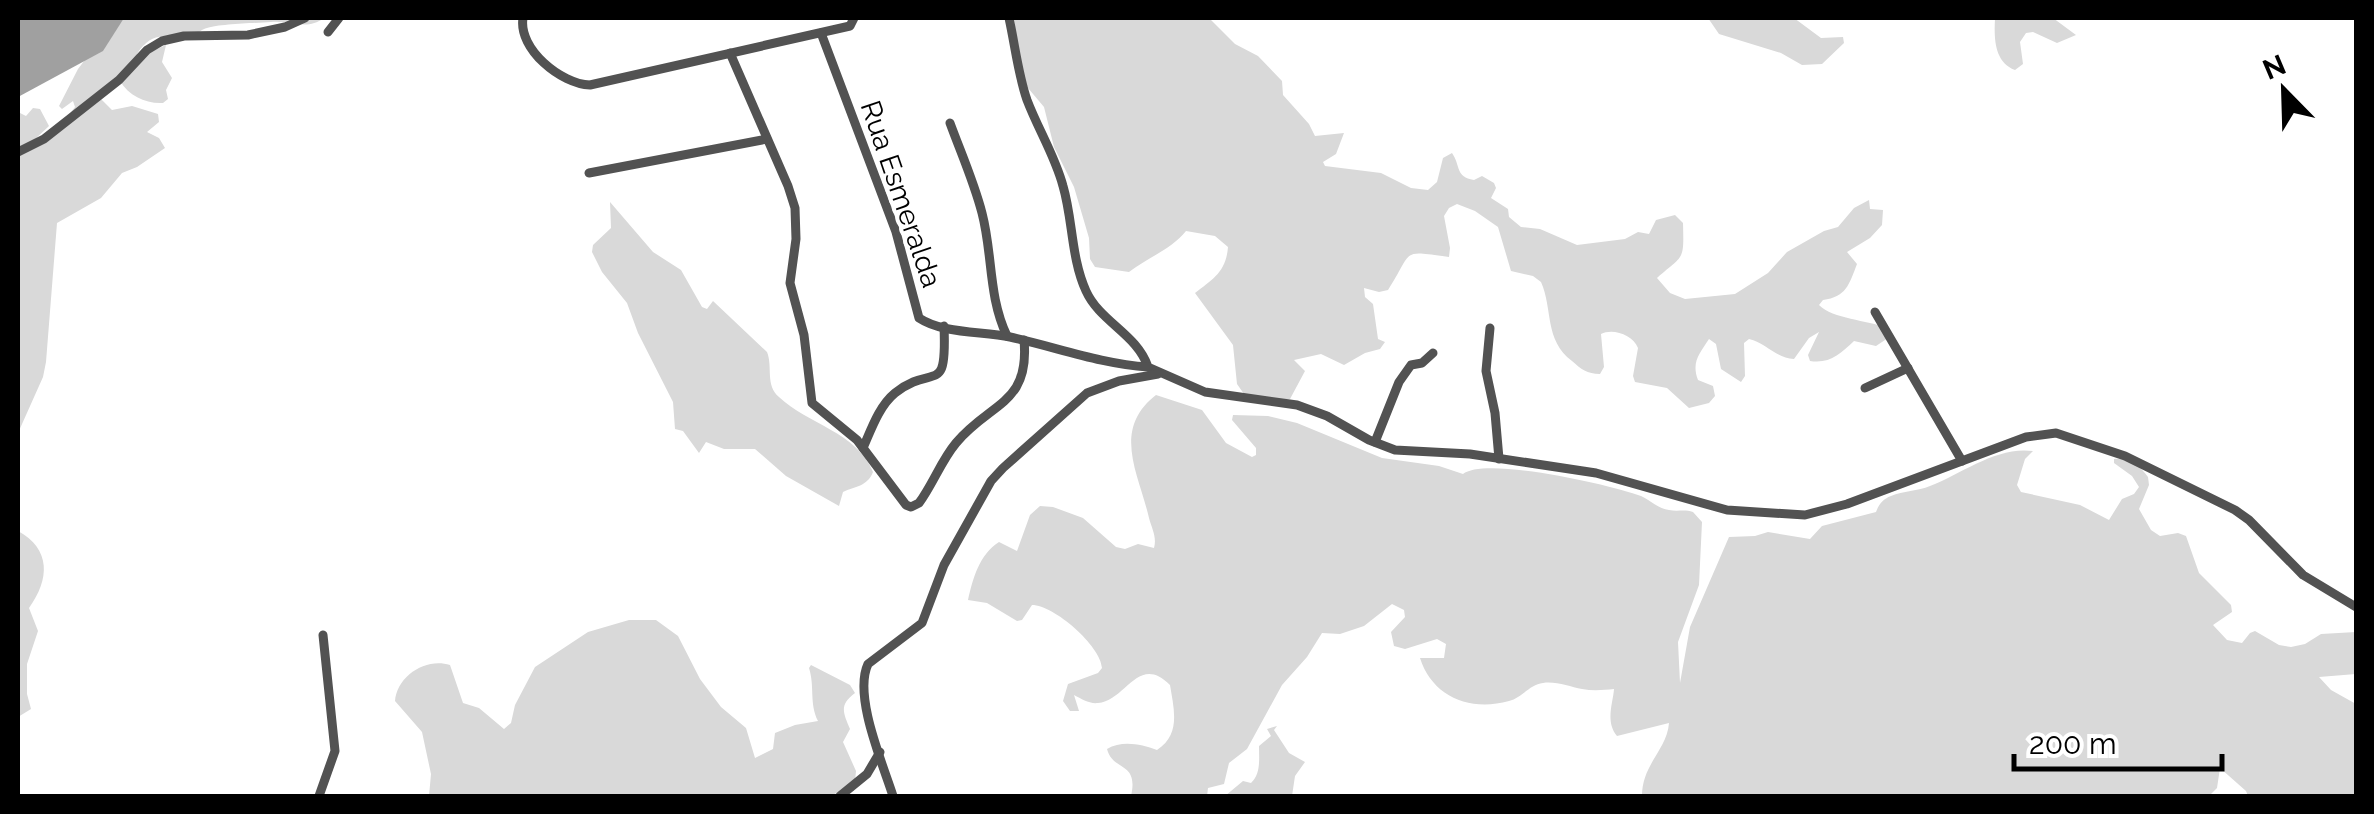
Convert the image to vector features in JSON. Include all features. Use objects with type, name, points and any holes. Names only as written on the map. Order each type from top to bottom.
[{"type":"street","points":[[18,152],[44,139],[119,80],[147,50],[162,42],[184,36],[248,35],[286,27],[305,18]]},
{"type":"street","points":[[328,32],[340,18]]},
{"type":"street","points":[[523,18],[522,32],[533,50],[562,76],[579,84],[596,84],[852,25],[854,18]]},
{"type":"street","points":[[1009,18],[1026,95],[1062,183],[1080,276],[1089,298],[1128,335],[1144,355],[1148,368]]},
{"type":"street","name":"Rua Esmeralda","points":[[821,32],[896,232],[916,314],[922,321],[944,326]]},
{"type":"street","points":[[730,54],[795,208],[796,239],[790,283],[804,335],[812,401],[815,408],[847,430],[864,448],[906,505],[915,506],[955,444],[1022,382],[1024,340]]},
{"type":"street","points":[[950,123],[982,214],[991,289],[1006,336]]},
{"type":"street","points":[[589,173],[766,139]]},
{"type":"street","points":[[1875,312],[1962,462]]},
{"type":"street","points":[[864,448],[873,424],[898,391],[941,371],[945,361],[944,326],[1148,368],[1205,392],[1297,405],[1395,450],[1596,473],[1727,510],[1782,516],[1805,515],[1847,504],[2040,434],[2056,433],[2091,442],[2235,510],[2289,564],[2356,607]]},
{"type":"street","points":[[1490,328],[1486,372],[1499,459]]},
{"type":"street","points":[[1375,442],[1399,382],[1410,366],[1422,364],[1432,354]]},
{"type":"street","points":[[1865,388],[1908,368]]},
{"type":"street","points":[[893,796],[864,696],[864,672],[877,657],[922,623],[944,564],[991,481],[1087,394],[1119,381],[1161,373]]},
{"type":"street","points":[[319,796],[335,750],[323,635]]},
{"type":"street","points":[[840,796],[867,774],[880,752]]},
{"type":"shaded area","points":[[18,18],[124,18],[103,51],[18,97]]},
{"type":"shaded area","points":[[113,18],[324,18],[305,24],[220,26],[194,34],[156,38],[137,54],[139,57],[166,45],[162,62],[172,78],[166,90],[168,99],[163,103],[144,100],[120,81],[100,98],[112,110],[132,106],[158,114],[159,122],[147,132],[159,138],[165,148],[122,173],[101,198],[57,223],[46,362],[18,433],[18,112],[26,116],[33,108],[40,109],[49,126],[31,143],[47,142],[75,107],[73,101],[62,109],[59,106],[78,69]]},
{"type":"shaded area","points":[[1014,18],[1209,18],[1235,44],[1258,56],[1282,81],[1283,95],[1315,136],[1344,133],[1336,154],[1323,162],[1325,166],[1381,173],[1411,188],[1428,190],[1437,182],[1443,158],[1452,153],[1464,176],[1474,180],[1482,176],[1494,183],[1491,198],[1508,209],[1509,217],[1521,227],[1540,229],[1577,245],[1625,239],[1638,232],[1649,234],[1656,220],[1675,215],[1683,223],[1682,251],[1657,278],[1670,293],[1685,299],[1735,294],[1768,273],[1787,252],[1838,227],[1854,208],[1869,200],[1870,209],[1883,210],[1882,225],[1847,252],[1857,264],[1846,289],[1819,305],[1841,316],[1887,328],[1888,338],[1876,346],[1854,341],[1834,357],[1817,362],[1810,361],[1808,355],[1819,332],[1809,338],[1794,359],[1749,339],[1744,343],[1745,376],[1741,382],[1721,369],[1716,344],[1709,339],[1697,358],[1696,374],[1698,380],[1713,386],[1715,396],[1709,403],[1689,408],[1667,388],[1635,382],[1638,348],[1622,334],[1601,334],[1604,367],[1600,374],[1584,370],[1572,361],[1553,334],[1541,282],[1511,271],[1498,227],[1457,204],[1444,216],[1449,257],[1415,254],[1406,260],[1388,290],[1364,288],[1365,297],[1373,304],[1378,339],[1385,342],[1380,349],[1344,365],[1321,354],[1294,360],[1305,371],[1290,399],[1271,400],[1244,394],[1237,384],[1233,345],[1195,293],[1221,269],[1228,247],[1215,236],[1186,231],[1129,272],[1095,267],[1074,187],[1054,147],[1044,107],[1028,88],[1019,65]]},
{"type":"shaded area","points":[[1708,18],[1794,18],[1821,38],[1843,37],[1844,43],[1822,64],[1802,65],[1781,53],[1719,34]]},
{"type":"shaded area","points":[[1995,18],[2053,18],[2076,35],[2057,43],[2033,32],[2026,33],[2020,42],[2023,64],[2015,70],[1999,55]]},
{"type":"shaded area","points":[[610,202],[653,252],[681,270],[702,307],[707,309],[713,301],[767,352],[772,387],[779,397],[844,438],[866,458],[873,472],[864,483],[843,492],[839,506],[786,476],[755,449],[724,449],[706,442],[699,453],[683,431],[675,429],[673,402],[627,303],[602,272],[592,252],[593,245],[611,228]]},
{"type":"shaded area","points":[[1156,395],[1202,410],[1226,443],[1252,457],[1256,448],[1232,420],[1233,415],[1268,416],[1297,423],[1382,458],[1439,466],[1463,474],[1496,468],[1578,479],[1641,496],[1665,509],[1693,512],[1702,522],[1699,585],[1678,642],[1680,683],[1690,627],[1729,537],[1768,532],[1810,539],[1822,526],[1876,512],[1891,496],[1925,488],[1993,456],[2020,451],[2033,451],[2025,459],[2017,485],[2021,492],[2080,505],[2109,520],[2122,499],[2139,487],[2114,459],[2129,461],[2148,477],[2149,485],[2139,509],[2151,530],[2160,536],[2186,536],[2199,573],[2231,605],[2232,612],[2213,625],[2227,640],[2242,643],[2255,631],[2279,645],[2291,647],[2321,634],[2356,632],[2356,674],[2319,677],[2331,690],[2356,704],[2356,796],[2248,796],[2220,768],[2217,788],[2209,796],[1642,796],[1646,775],[1669,723],[1617,736],[1611,719],[1614,689],[1586,690],[1548,683],[1494,704],[1454,698],[1433,682],[1420,658],[1444,658],[1446,644],[1437,639],[1405,649],[1394,646],[1391,632],[1405,617],[1404,610],[1392,604],[1364,626],[1340,634],[1322,633],[1282,685],[1247,749],[1229,763],[1224,784],[1208,788],[1207,796],[1131,796],[1129,772],[1114,761],[1107,749],[1132,744],[1157,750],[1165,744],[1174,721],[1170,685],[1159,677],[1141,676],[1117,695],[1098,703],[1074,695],[1079,711],[1070,711],[1063,701],[1068,684],[1102,668],[1085,638],[1064,619],[1041,607],[1032,605],[1017,621],[987,603],[968,600],[986,553],[999,542],[1017,551],[1030,515],[1040,506],[1083,518],[1116,547],[1125,549],[1138,544],[1154,548],[1155,537],[1135,469],[1131,438],[1142,409]]},
{"type":"shaded area","points":[[18,531],[37,547],[44,565],[41,586],[29,608],[38,631],[27,664],[31,709],[18,717]]},
{"type":"shaded area","points":[[629,620],[656,620],[678,636],[700,679],[721,707],[746,728],[755,758],[773,749],[775,733],[818,721],[811,665],[850,685],[855,693],[845,705],[850,729],[843,742],[856,771],[854,791],[830,796],[429,796],[431,774],[422,732],[395,701],[407,677],[423,666],[450,665],[463,703],[479,708],[504,729],[511,723],[515,705],[535,667],[588,632]]},
{"type":"shaded area","points":[[1277,726],[1274,730],[1289,753],[1305,762],[1295,776],[1292,796],[1225,796],[1243,781],[1251,783],[1254,779],[1259,746],[1271,736],[1267,729]]}]
